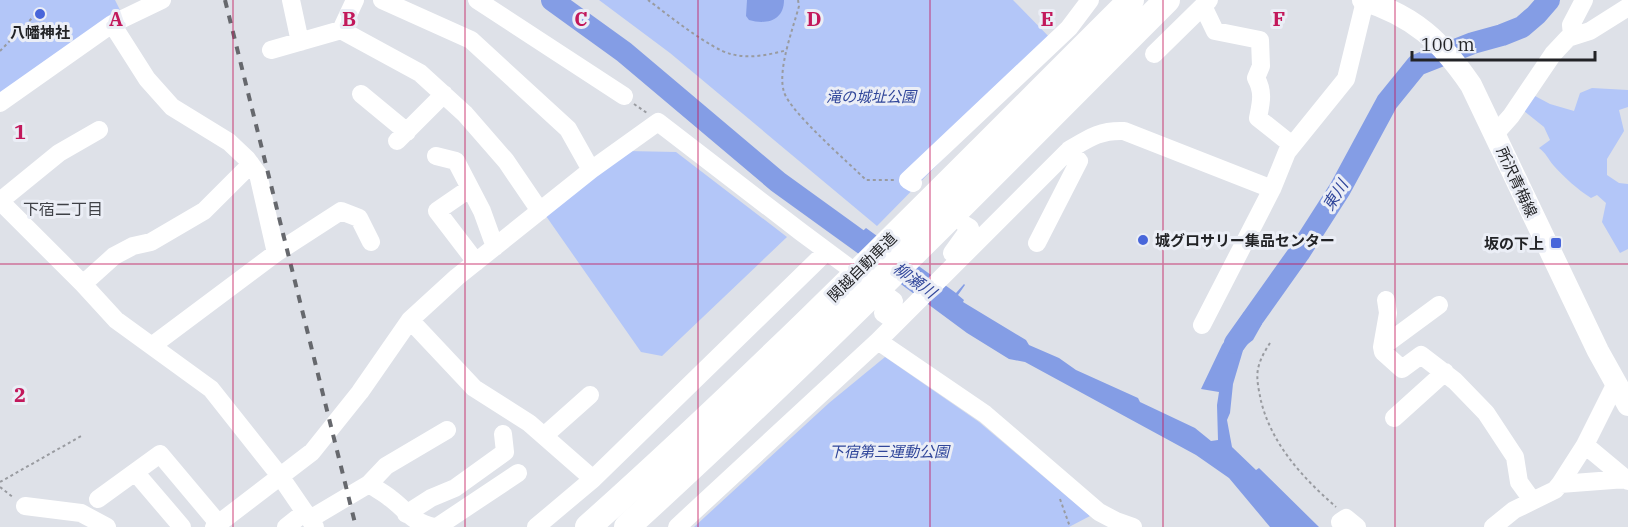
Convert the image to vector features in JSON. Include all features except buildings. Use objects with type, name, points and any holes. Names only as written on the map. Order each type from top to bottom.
[{"type":"highway","name":"関越自動車道","points":[[588,527],[662,461],[786,343],[919,186],[1131,0]]},
{"type":"highway","name":"関越自動車道","points":[[627,527],[807,356],[962,217],[1167,0]]},
{"type":"main road","name":"所沢青梅線","points":[[1364,0],[1400,14],[1428,34],[1451,56],[1461,70],[1481,104],[1565,283],[1623,389]]},
{"type":"street","points":[[0,103],[112,24],[162,0]]},
{"type":"street","points":[[291,0],[300,42]]},
{"type":"street","points":[[341,30],[355,0]]},
{"type":"street","points":[[382,0],[471,40],[568,129],[591,170]]},
{"type":"street","points":[[477,0],[624,96]]},
{"type":"street","points":[[919,186],[1069,28],[1090,0]]},
{"type":"street","points":[[1202,325],[1272,189],[1287,152],[1346,79],[1364,0]]},
{"type":"street","points":[[1572,35],[1571,25],[1584,0]]},
{"type":"street","points":[[1155,54],[1206,3],[1215,31],[1260,40],[1261,66],[1256,78],[1262,87],[1262,98],[1257,118],[1292,145]]},
{"type":"street","points":[[1495,134],[1512,116],[1553,54],[1572,35],[1590,31],[1628,8]]},
{"type":"street","points":[[112,24],[147,79],[172,107],[229,142],[251,164],[258,174],[264,192],[276,253]]},
{"type":"street","points":[[271,50],[341,30],[420,73],[465,114],[506,161],[540,211]]},
{"type":"street","points":[[361,94],[402,136],[444,94]]},
{"type":"street","points":[[98,499],[160,454],[216,525],[312,452],[360,392],[410,321],[476,262],[591,170],[658,122],[894,301],[883,313],[900,318]]},
{"type":"street","points":[[99,130],[59,153],[3,210],[83,284],[116,320],[211,389],[280,476],[310,519]]},
{"type":"street","points":[[677,527],[878,341],[954,263],[984,238],[1069,150],[1107,130],[1124,131],[1272,189]]},
{"type":"street","points":[[1037,243],[1079,161],[1069,150]]},
{"type":"street","points":[[436,156],[456,161],[482,211],[495,247]]},
{"type":"street","points":[[83,284],[114,256],[133,246],[152,242],[204,211],[251,164]]},
{"type":"street","points":[[469,189],[437,211],[476,262]]},
{"type":"street","points":[[153,345],[276,253],[341,210],[358,218],[372,242]]},
{"type":"street","points":[[962,217],[970,228],[951,254],[976,231],[984,238]]},
{"type":"street","points":[[536,527],[593,479],[827,251]]},
{"type":"street","points":[[1386,300],[1388,313],[1383,352],[1402,369],[1421,355],[1445,372],[1486,413],[1515,457],[1519,482],[1532,500]]},
{"type":"street","points":[[1382,347],[1439,306]]},
{"type":"street","points":[[410,321],[474,388],[529,423],[593,479]]},
{"type":"street","points":[[878,341],[985,414],[1099,512],[1133,527]]},
{"type":"street","points":[[1394,418],[1445,372]]},
{"type":"street","points":[[1493,527],[1506,515],[1555,490],[1623,389]]},
{"type":"street","points":[[544,435],[590,394]]},
{"type":"street","points":[[286,527],[310,519],[369,484],[386,466],[447,430]]},
{"type":"street","points":[[406,514],[431,498],[455,488],[505,452],[503,434]]},
{"type":"street","points":[[1585,445],[1627,480]]},
{"type":"street","points":[[135,472],[182,527]]},
{"type":"street","points":[[369,484],[392,499],[406,514],[424,525],[436,527],[518,473]]},
{"type":"street","points":[[1560,484],[1627,480]]},
{"type":"street","points":[[25,506],[81,513],[107,527]]},
{"type":"path","points":[[648,0],[710,44],[729,54],[749,56],[788,50]]},
{"type":"path","points":[[798,0],[799,6],[783,69],[784,92],[793,108],[866,180],[919,186]]},
{"type":"path","points":[[0,51],[34,16]]},
{"type":"path","points":[[624,96],[658,122]]},
{"type":"path","points":[[1270,343],[1257,371],[1258,389],[1265,417],[1276,440],[1289,459],[1348,522]]},
{"type":"path","points":[[0,482],[83,435]]},
{"type":"path","points":[[1061,494],[1060,502],[1070,527]]},
{"type":"green space","points":[[0,0],[115,0],[124,18],[0,103]]},
{"type":"green space","name":"滝の城址公園","points":[[599,0],[1013,0],[1056,44],[877,226],[670,53]]},
{"type":"green space","points":[[1592,88],[1628,90],[1628,107],[1619,110],[1624,131],[1607,159],[1607,175],[1619,183],[1628,184],[1628,249],[1620,253],[1602,222],[1606,203],[1597,195],[1591,198],[1586,195],[1554,166],[1539,148],[1550,140],[1544,127],[1524,111],[1525,106],[1535,96],[1550,104],[1574,111],[1580,93]]},
{"type":"green space","points":[[627,151],[676,152],[787,237],[662,356],[641,352],[546,216]]},
{"type":"green space","name":"下宿第三運動公園","points":[[885,357],[979,422],[1090,516],[1069,527],[694,527],[829,403]]},
{"type":"water","points":[[747,0],[784,0],[781,13],[777,17],[762,22],[749,20],[746,16]]},
{"type":"water","points":[[866,228],[956,293],[964,284],[958,295],[964,300],[963,302],[1026,340],[1029,345],[1195,428],[1211,441],[1218,440],[1219,392],[1201,389],[1222,345],[1244,312],[1262,324],[1253,340],[1244,347],[1233,384],[1230,413],[1227,420],[1232,447],[1256,470],[1259,468],[1319,527],[1270,527],[1229,478],[1196,455],[1025,362],[1009,359],[967,333],[848,245]]},
{"type":"waterway","name":"柳瀬川","points":[[552,0],[624,52],[778,182],[879,255]]},
{"type":"waterway","name":"東川","points":[[1235,343],[1299,253],[1340,189],[1387,102],[1417,65],[1522,27],[1549,0]]},
{"type":"railway","points":[[225,0],[356,527]]},
{"type":"place","name":"八幡神社","points":[[40,14]]},
{"type":"place","name":"城グロサリー集品センター","points":[[1143,240]]},
{"type":"place","name":"坂の下上","points":[[1556,243]]},
{"type":"district","name":"下宿二丁目","points":[[63,209]]}]
